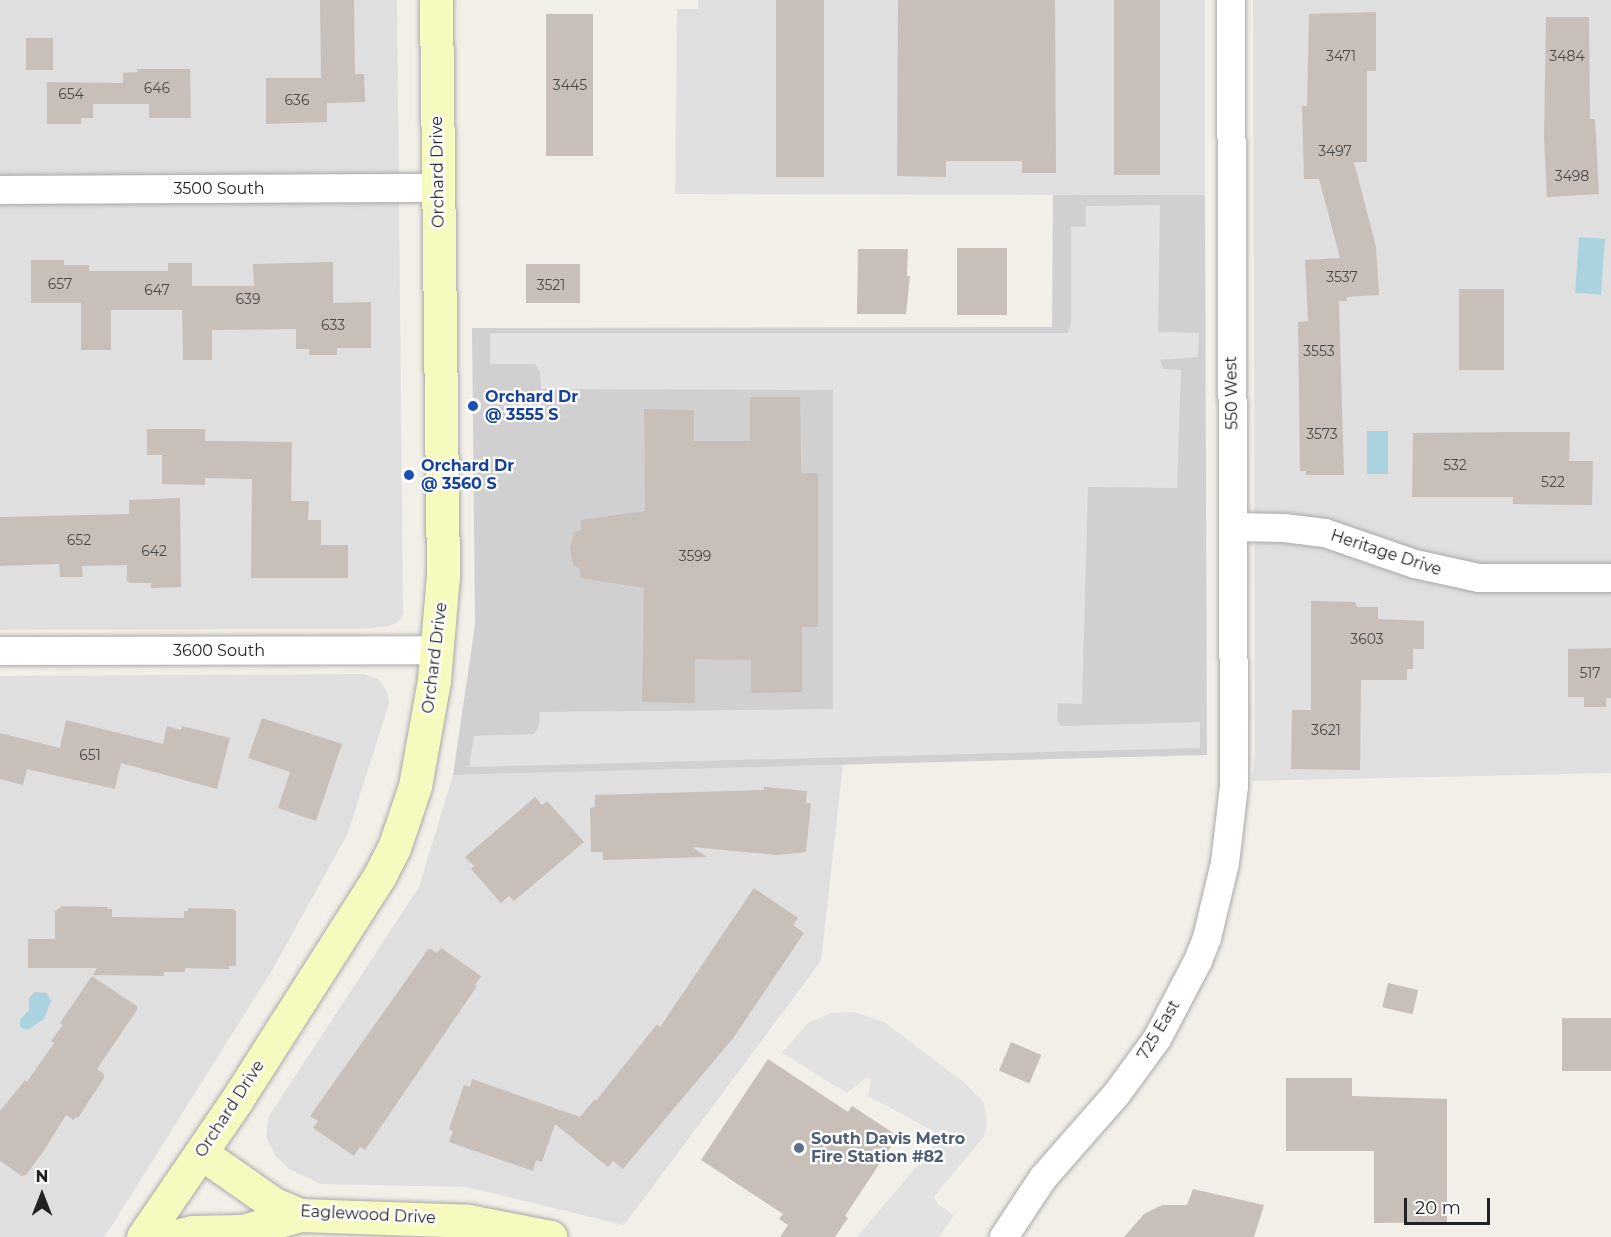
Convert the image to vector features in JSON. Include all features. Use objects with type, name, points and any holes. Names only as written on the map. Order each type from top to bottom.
[{"type":"main road","name":"Orchard Drive","points":[[143,1237],[201,1153],[379,877],[406,817],[422,755],[438,650],[443,576],[436,0]]},
{"type":"main road","name":"Eaglewood Drive","points":[[201,1153],[274,1204],[300,1215],[468,1221],[550,1237]]},
{"type":"main road","points":[[171,1237],[192,1232],[243,1231],[300,1215]]},
{"type":"street","name":"550 West","points":[[1231,0],[1234,786]]},
{"type":"street","name":"3500 South","points":[[0,190],[438,188]]},
{"type":"street","name":"Heritage Drive","points":[[1233,527],[1284,528],[1325,533],[1415,564],[1479,578],[1611,578]]},
{"type":"street","name":"3600 South","points":[[0,651],[438,650]]},
{"type":"street","name":"725 East","points":[[1004,1237],[1043,1178],[1137,1067],[1157,1039],[1185,987],[1207,938],[1225,863],[1234,786]]},
{"type":"shaded area","points":[[0,0],[397,0],[403,614],[399,621],[390,626],[362,629],[0,630]]},
{"type":"shaded area","points":[[698,0],[1205,0],[1205,195],[675,194],[677,9],[698,9]]},
{"type":"shaded area","points":[[1253,0],[1611,0],[1611,773],[1252,781],[1255,753]]},
{"type":"shaded area","points":[[1053,195],[1205,195],[1207,755],[453,775],[475,625],[472,328],[1052,327]]},
{"type":"shaded area","points":[[1160,205],[1158,332],[1199,333],[1198,357],[1160,360],[1163,369],[1181,370],[1177,488],[1088,487],[1082,704],[1058,703],[1057,721],[1062,726],[1200,722],[1200,748],[469,767],[474,736],[534,734],[539,726],[540,712],[833,709],[833,390],[541,389],[540,372],[535,364],[490,364],[490,333],[1067,333],[1071,326],[1071,227],[1086,227],[1086,206]]},
{"type":"shaded area","points":[[363,674],[379,679],[387,692],[389,703],[348,833],[274,967],[111,1227],[104,1237],[0,1237],[0,676]]},
{"type":"shaded area","points":[[843,764],[821,961],[624,1225],[467,1187],[321,1184],[289,1169],[275,1155],[266,1137],[269,1116],[419,887],[453,775]]},
{"type":"shaded area","points":[[855,1012],[884,1022],[966,1084],[984,1103],[987,1123],[984,1136],[934,1197],[938,1204],[954,1215],[939,1237],[857,1237],[932,1148],[934,1134],[930,1129],[868,1096],[871,1079],[867,1077],[847,1093],[782,1053],[808,1023],[831,1013]]},
{"type":"water","points":[[1579,237],[1605,239],[1601,295],[1575,293]]},
{"type":"water","points":[[1367,431],[1388,431],[1388,474],[1367,474]]},
{"type":"water","points":[[35,992],[47,993],[51,1001],[44,1019],[27,1030],[20,1027],[20,1020],[29,1010],[29,998]]},
{"type":"building","points":[[320,0],[354,0],[355,74],[364,74],[365,102],[327,103],[327,122],[266,124],[266,78],[321,78]]},
{"type":"building","points":[[776,0],[824,0],[824,177],[776,177]]},
{"type":"building","points":[[898,0],[1055,0],[1056,173],[1022,173],[1022,161],[946,161],[946,177],[897,176]]},
{"type":"building","points":[[1114,0],[1160,0],[1160,175],[1114,175]]},
{"type":"building","points":[[1376,12],[1376,71],[1367,71],[1367,162],[1354,162],[1376,247],[1379,295],[1346,297],[1347,301],[1339,301],[1344,475],[1306,475],[1306,471],[1300,471],[1298,322],[1308,321],[1305,260],[1340,258],[1319,179],[1304,179],[1302,106],[1307,106],[1309,14]]},
{"type":"building","points":[[546,14],[593,14],[593,156],[546,156]]},
{"type":"building","points":[[1546,17],[1589,17],[1590,119],[1595,119],[1599,194],[1547,197],[1544,138]]},
{"type":"building","points":[[26,38],[53,38],[53,70],[26,70]]},
{"type":"building","points":[[137,69],[190,69],[191,118],[149,118],[149,104],[93,104],[93,118],[81,118],[81,124],[47,124],[47,82],[123,83],[123,73],[138,72]]},
{"type":"building","points":[[957,248],[1007,248],[1007,315],[957,315]]},
{"type":"building","points":[[858,249],[908,249],[907,276],[910,276],[906,314],[857,314]]},
{"type":"building","points":[[31,260],[64,260],[64,265],[89,265],[89,271],[168,271],[168,263],[192,263],[192,286],[254,286],[253,264],[333,262],[333,303],[371,302],[371,348],[337,348],[337,355],[309,355],[309,349],[296,349],[296,329],[212,330],[212,360],[183,360],[182,310],[111,310],[111,350],[81,350],[81,303],[31,303]]},
{"type":"building","points":[[526,264],[580,264],[580,303],[526,303]]},
{"type":"building","points":[[1459,289],[1504,289],[1504,370],[1459,370]]},
{"type":"building","points":[[750,397],[800,397],[801,473],[818,473],[818,627],[802,627],[802,692],[751,693],[751,660],[695,659],[695,703],[642,702],[644,588],[580,578],[580,569],[573,565],[570,548],[574,532],[581,530],[581,520],[645,511],[644,409],[694,410],[694,441],[750,441]]},
{"type":"building","points":[[147,429],[205,429],[205,441],[292,442],[291,501],[309,501],[308,520],[321,520],[321,545],[348,545],[348,578],[251,578],[252,479],[205,478],[205,485],[162,484],[162,455],[147,455]]},
{"type":"building","points":[[1570,432],[1569,461],[1593,461],[1592,505],[1513,504],[1513,497],[1412,497],[1413,433]]},
{"type":"building","points":[[180,498],[181,587],[151,588],[151,583],[130,583],[127,581],[127,565],[82,566],[83,577],[60,577],[59,564],[0,566],[0,517],[129,514],[129,500]]},
{"type":"building","points":[[1311,601],[1355,602],[1357,607],[1378,607],[1378,619],[1424,621],[1424,649],[1413,649],[1413,669],[1407,669],[1407,680],[1361,680],[1360,770],[1291,769],[1292,710],[1311,710]]},
{"type":"building","points":[[1611,648],[1611,698],[1606,698],[1606,707],[1584,707],[1584,697],[1568,697],[1568,649]]},
{"type":"building","points":[[262,718],[342,744],[316,821],[278,808],[290,772],[248,758]]},
{"type":"building","points":[[66,720],[163,744],[167,726],[181,730],[182,726],[230,738],[217,789],[121,763],[115,789],[27,769],[23,785],[0,779],[0,733],[60,748]]},
{"type":"building","points":[[764,787],[807,791],[806,803],[811,803],[806,852],[777,855],[692,847],[707,857],[603,860],[603,852],[591,852],[590,808],[595,807],[595,795],[764,790]]},
{"type":"building","points":[[535,797],[542,805],[547,801],[584,842],[514,901],[509,896],[501,903],[471,869],[474,866],[465,857]]},
{"type":"building","points":[[754,888],[798,918],[793,925],[804,933],[734,1037],[623,1169],[613,1161],[608,1167],[555,1124],[542,1162],[536,1160],[533,1171],[449,1142],[453,1131],[449,1129],[464,1085],[470,1087],[472,1079],[580,1117],[595,1099],[596,1101],[657,1024],[660,1027]]},
{"type":"building","points":[[62,906],[107,907],[107,909],[112,909],[112,917],[184,918],[184,911],[188,911],[188,908],[232,909],[236,911],[236,966],[229,966],[229,969],[185,968],[185,972],[164,972],[164,976],[93,975],[97,968],[28,968],[28,939],[55,939],[55,911]]},
{"type":"building","points":[[429,948],[437,953],[441,948],[481,976],[475,985],[477,986],[365,1150],[360,1147],[354,1156],[313,1128],[318,1121],[310,1116]]},
{"type":"building","points":[[92,976],[137,1006],[137,1010],[97,1069],[104,1074],[104,1078],[78,1118],[73,1120],[66,1115],[43,1152],[26,1175],[22,1176],[0,1161],[0,1111],[25,1080],[27,1082],[54,1043],[51,1041],[63,1025],[60,1023]]},
{"type":"building","points":[[1388,983],[1418,990],[1413,1014],[1382,1007]]},
{"type":"building","points":[[1562,1018],[1611,1018],[1611,1071],[1562,1071]]},
{"type":"building","points":[[1011,1042],[1041,1055],[1029,1083],[999,1071]]},
{"type":"building","name":"South Davis Metro Fire Station #82","points":[[768,1059],[848,1112],[852,1106],[898,1136],[845,1216],[848,1218],[835,1237],[780,1237],[788,1225],[779,1219],[783,1214],[701,1160]]},
{"type":"building","points":[[1286,1078],[1352,1078],[1352,1096],[1447,1099],[1447,1222],[1374,1223],[1374,1151],[1286,1151]]},
{"type":"building","points":[[1193,1189],[1264,1205],[1254,1237],[1124,1237],[1144,1214],[1162,1205],[1187,1205]]},
{"type":"place","name":"Orchard Dr @ 3555 S","points":[[473,406]]},
{"type":"place","name":"Orchard Dr @ 3560 S","points":[[409,475]]},
{"type":"place","name":"South Davis Metro Fire Station #82","points":[[799,1148]]}]
